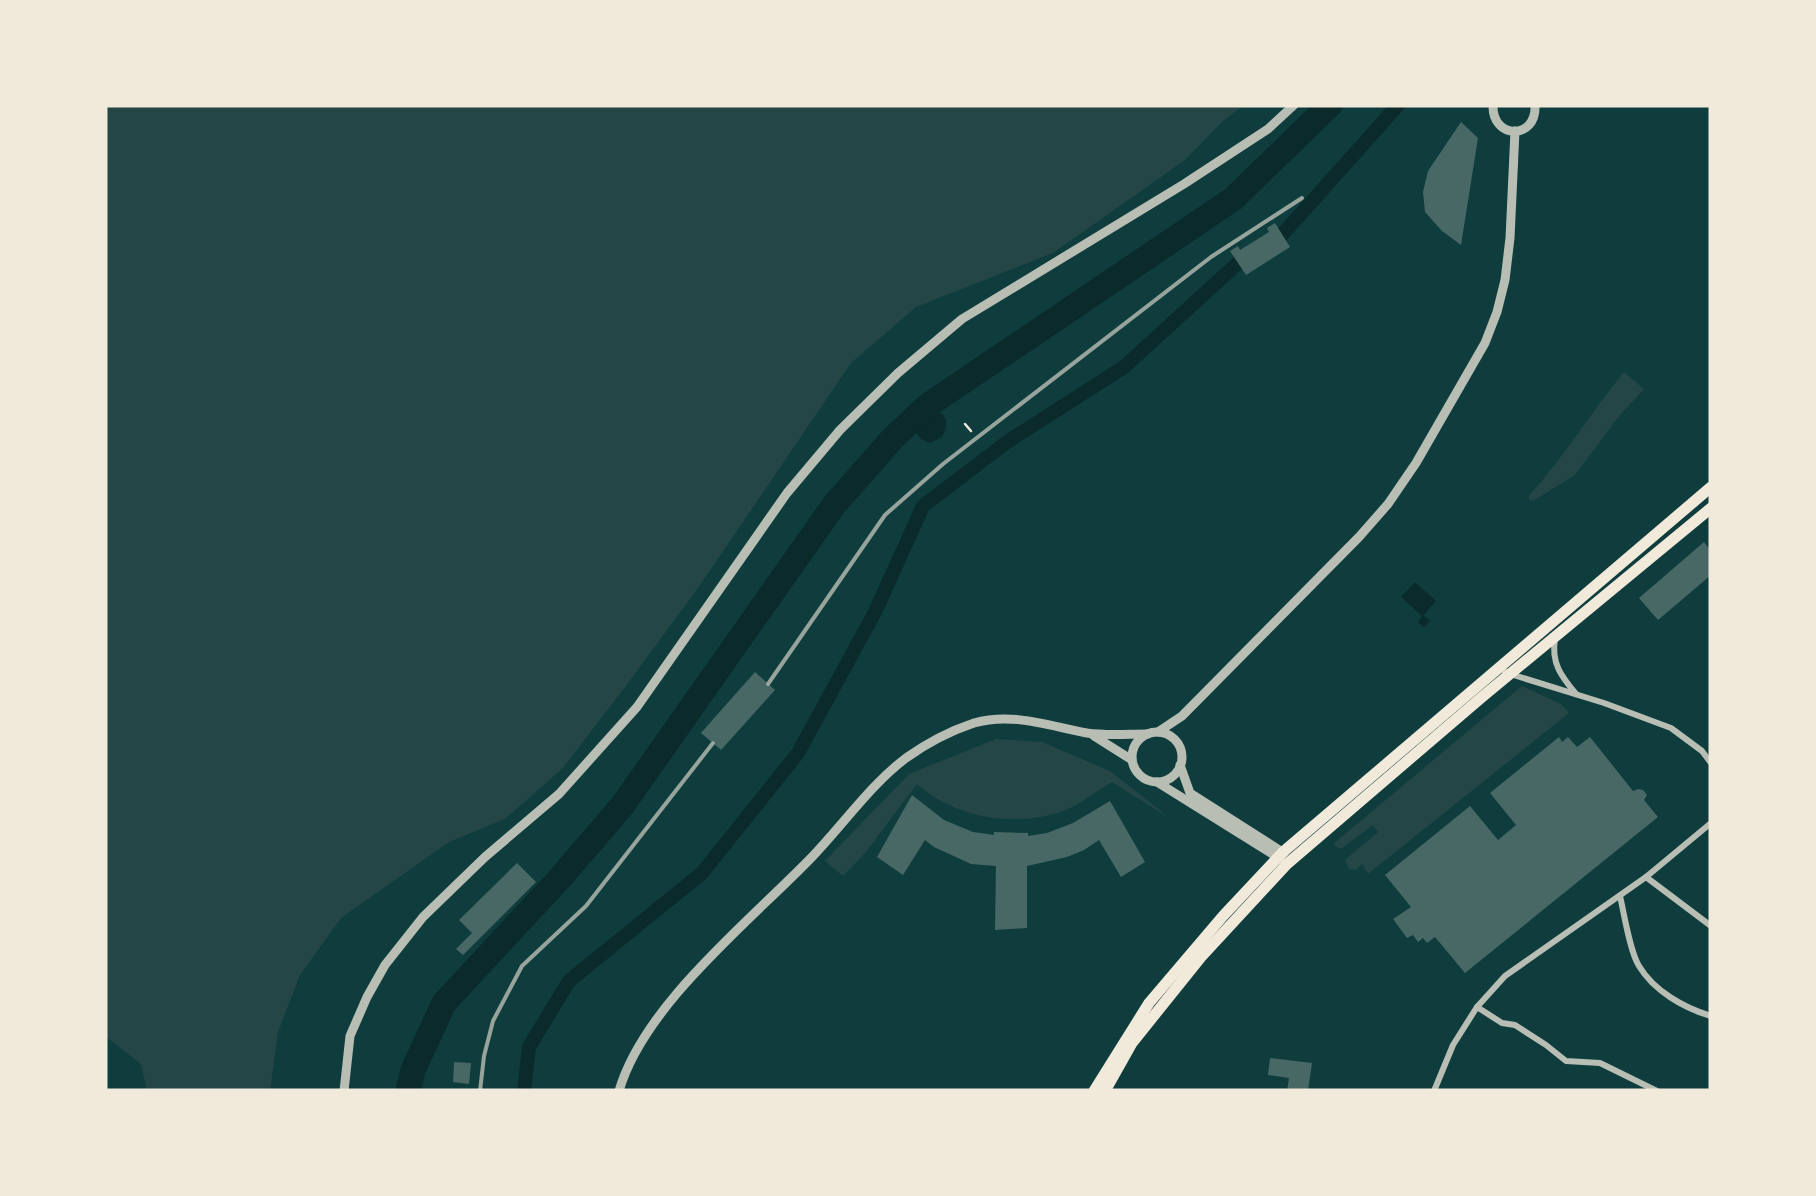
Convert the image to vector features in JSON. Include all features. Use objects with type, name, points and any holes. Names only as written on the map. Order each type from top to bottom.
[{"type":"main road","points":[[1094,1091],[1149,1003],[1222,916],[1711,486]]},
{"type":"main road","points":[[1104,1091],[1132,1043],[1286,858],[1482,697],[1504,670],[1555,636],[1711,508]]},
{"type":"street","points":[[344,1091],[350,1036],[385,965],[424,916],[484,857],[559,794],[637,707],[787,493],[840,430],[898,373],[962,319],[1198,175],[1268,129],[1294,105]]},
{"type":"street","points":[[1493,105],[1498,125],[1515,131],[1531,124],[1535,105]]},
{"type":"street","points":[[1132,760],[1135,744],[1182,716],[1359,537],[1416,463],[1491,328],[1510,238],[1515,131]]},
{"type":"street","points":[[1555,636],[1553,650],[1558,672],[1576,696]]},
{"type":"street","points":[[1504,670],[1671,728],[1702,751],[1711,763]]},
{"type":"street","points":[[1182,716],[1176,741],[1190,793],[1286,858]]},
{"type":"street","points":[[618,1091],[630,1058],[655,1021],[698,971],[904,760],[974,723],[1013,719],[1092,734],[1153,733],[1176,741]]},
{"type":"street","points":[[1092,734],[1132,760],[1140,776],[1157,782],[1286,858]]},
{"type":"street","points":[[1157,782],[1169,778],[1180,765]]},
{"type":"street","points":[[1434,1091],[1453,1045],[1477,1008],[1505,976],[1646,877],[1711,824]]},
{"type":"street","points":[[1646,877],[1711,926]]},
{"type":"street","points":[[1620,896],[1637,964],[1657,987],[1697,1012],[1711,1016]]},
{"type":"street","points":[[1477,1008],[1502,1023],[1515,1024],[1566,1061],[1600,1063],[1656,1090]]},
{"type":"path","points":[[965,424],[971,431]]},
{"type":"shaded area","points":[[105,105],[1244,105],[1185,160],[1053,253],[916,307],[851,363],[698,588],[563,768],[505,819],[449,842],[341,918],[300,975],[278,1032],[270,1091],[147,1091],[141,1064],[105,1036]]},
{"type":"shaded area","points":[[1624,372],[1644,389],[1575,475],[1529,500],[1529,496]]},
{"type":"shaded area","points":[[928,410],[943,415],[946,422],[942,437],[930,443],[912,428]]},
{"type":"shaded area","points":[[1415,582],[1436,601],[1424,615],[1430,621],[1424,627],[1418,622],[1422,616],[1401,597]]},
{"type":"shaded area","points":[[1522,686],[1561,704],[1569,713],[1368,874],[1362,864],[1356,870],[1349,869],[1345,860],[1378,832],[1373,825],[1342,848],[1333,844]]},
{"type":"shaded area","points":[[996,739],[1042,742],[1110,771],[1171,819],[1112,782],[1065,810],[1021,819],[965,811],[917,784],[843,876],[825,861],[909,774]]},
{"type":"building","points":[[1461,122],[1478,138],[1461,245],[1425,212],[1423,192],[1428,171]]},
{"type":"building","points":[[1275,223],[1290,247],[1246,275],[1230,251],[1238,246],[1240,250],[1269,232],[1267,228]]},
{"type":"building","points":[[1704,542],[1711,551],[1711,575],[1658,620],[1639,598]]},
{"type":"building","points":[[755,672],[775,690],[721,750],[701,733]]},
{"type":"building","points":[[1559,737],[1562,742],[1568,737],[1577,747],[1590,737],[1633,791],[1643,790],[1647,795],[1644,800],[1658,817],[1465,973],[1435,937],[1427,943],[1423,938],[1418,942],[1413,935],[1407,938],[1393,919],[1411,907],[1385,875],[1470,806],[1498,840],[1516,825],[1490,793]]},
{"type":"building","points":[[912,795],[944,820],[973,832],[994,835],[1047,833],[1110,801],[1145,862],[1121,877],[1099,840],[1067,857],[1027,866],[1027,928],[995,930],[996,866],[971,864],[925,840],[903,875],[877,857]]},
{"type":"building","points":[[517,863],[536,882],[463,955],[456,949],[472,933],[459,920]]},
{"type":"building","points":[[1270,1058],[1312,1063],[1308,1091],[1287,1091],[1289,1078],[1268,1075]]},
{"type":"building","points":[[454,1062],[471,1063],[469,1084],[453,1082]]},
{"type":"waterway","points":[[408,1091],[413,1070],[444,1003],[622,806],[834,505],[893,438],[927,406],[1233,199],[1330,105]]},
{"type":"waterway","points":[[1282,235],[1398,105]]},
{"type":"waterway","points":[[524,1091],[529,1047],[569,981],[702,873],[798,753],[875,612],[923,506],[1007,442],[1124,367],[1238,263]]},
{"type":"railway","points":[[768,684],[885,515],[943,464],[1211,257],[1302,198]]},
{"type":"railway","points":[[480,1091],[493,1021],[522,966],[586,906],[713,743]]}]
